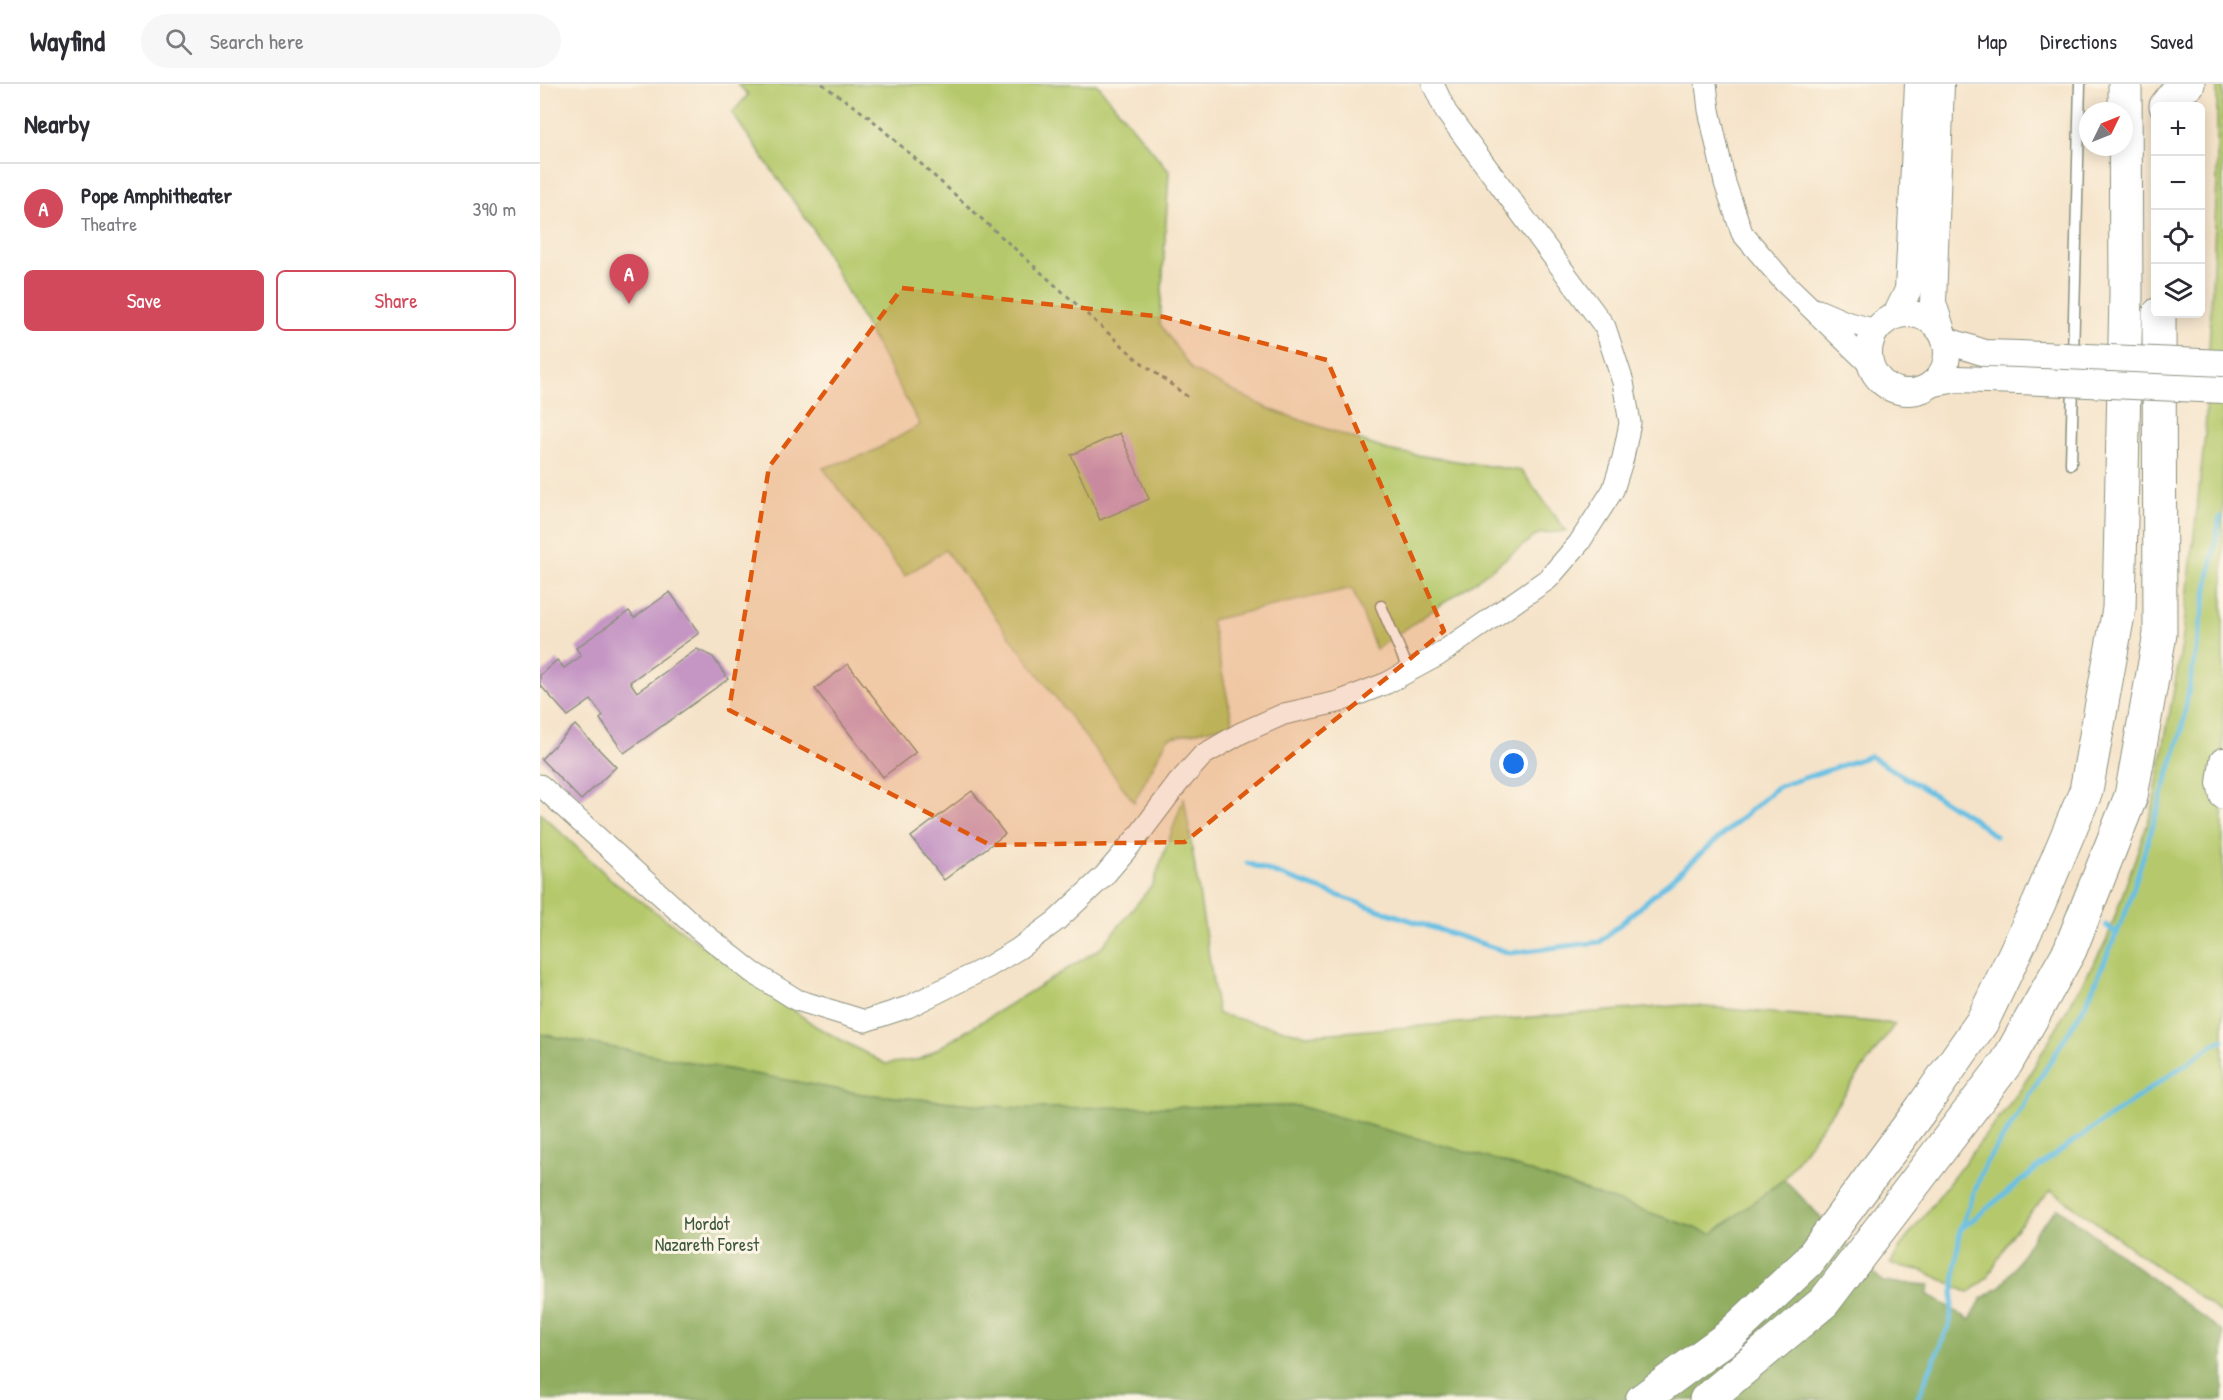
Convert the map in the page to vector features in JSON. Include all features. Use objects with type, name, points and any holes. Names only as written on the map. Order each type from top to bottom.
[{"type":"highway","points":[[1642,1400],[1728,1337],[1808,1262],[1922,1108],[1982,1022],[2039,903],[2086,790],[2119,609],[2126,295],[2125,84]]},
{"type":"highway","points":[[2161,84],[2161,102]]},
{"type":"highway","points":[[2169,102],[2181,88],[2188,84]]},
{"type":"highway","points":[[1706,1400],[1824,1302],[2007,1062],[2070,950],[2131,796],[2160,634],[2159,318]]},
{"type":"street","points":[[540,785],[698,929],[752,972],[797,1000],[865,1021],[908,1007],[988,967],[1018,949],[1056,921],[1104,876],[1203,755],[1241,732],[1284,714],[1338,702],[1387,683],[1437,656],[1548,579],[1579,543],[1613,490],[1623,458],[1629,423],[1623,382],[1605,327],[1446,112],[1433,84]]},
{"type":"street","points":[[1706,84],[1709,110],[1725,183],[1742,233],[1806,305],[1870,365]]},
{"type":"street","points":[[1918,84],[1908,290],[1886,323],[1870,341],[1868,353],[1870,365],[1876,377],[1886,386],[1898,392],[1911,393],[1924,390],[1935,383],[1943,372],[1947,360],[1944,337],[1933,303],[1941,84]]},
{"type":"street","points":[[1806,305],[1846,322],[1886,323],[1908,314],[1922,316],[1934,323],[1944,337],[1985,353],[2223,363]]},
{"type":"street","points":[[1935,383],[1957,379],[2223,390]]},
{"type":"street","points":[[2223,761],[2220,783],[2223,796]]},
{"type":"lane","points":[[2071,464],[2080,84]]},
{"type":"lane","points":[[1381,606],[1409,671]]},
{"type":"path","points":[[822,84],[869,117],[1138,360],[1188,397]]},
{"type":"highlighted area","points":[[902,288],[1164,317],[1327,360],[1444,631],[1185,842],[990,845],[729,710],[769,467]]},
{"type":"green space","points":[[738,84],[1097,84],[1169,171],[1160,324],[1192,370],[1269,409],[1390,451],[1522,471],[1566,531],[1538,534],[1476,581],[1376,649],[1352,588],[1211,620],[1233,724],[1168,738],[1134,802],[945,550],[905,576],[823,468],[870,453],[920,425],[813,229],[732,113],[748,95]]},
{"type":"green space","points":[[2217,84],[2223,84],[2223,1314],[2051,1190],[2012,1234],[1988,1277],[1969,1293],[1924,1271],[1890,1264],[1903,1243],[2021,1089],[2106,942],[2152,810],[2182,645],[2205,434],[2217,182]]},
{"type":"green space","points":[[1184,797],[1218,1014],[1307,1035],[1685,1005],[1895,1024],[1784,1179],[1712,1234],[1496,1160],[1018,1108],[862,1094],[540,1034],[540,813],[615,883],[817,1027],[886,1064],[921,1059],[1101,948],[1153,884]]},
{"type":"green space","name":"Mordot Nazareth Forest","points":[[540,1034],[862,1094],[1018,1108],[1299,1106],[1496,1160],[1712,1234],[1784,1179],[1883,1282],[1930,1285],[1927,1294],[1970,1320],[1982,1298],[2000,1287],[2036,1231],[2058,1208],[2223,1332],[2223,1400],[540,1400]]},
{"type":"building","points":[[1120,433],[1149,499],[1100,520],[1071,455]]},
{"type":"building","points":[[670,592],[699,633],[630,682],[637,692],[697,649],[713,657],[728,679],[624,753],[600,719],[603,716],[591,700],[568,716],[540,685],[540,675],[557,660],[564,668],[581,656],[576,648],[629,611],[634,618]]},
{"type":"building","points":[[848,664],[916,752],[883,777],[815,689]]},
{"type":"building","points":[[575,725],[616,767],[581,800],[541,759]]},
{"type":"building","points":[[972,791],[1005,834],[944,880],[911,837]]},
{"type":"waterway","points":[[1917,1400],[1950,1323],[1960,1230],[1985,1164],[2087,1002],[2127,909],[2181,733],[2220,517]]},
{"type":"waterway","points":[[1247,863],[1510,953],[1600,942],[1777,787],[1870,756],[1972,818],[1995,836]]},
{"type":"waterway","points":[[2106,925],[2117,934]]},
{"type":"waterway","points":[[1962,1228],[2050,1158],[2223,1040]]},
{"type":"place","name":"Pope Amphitheater","points":[[629,304]]}]
